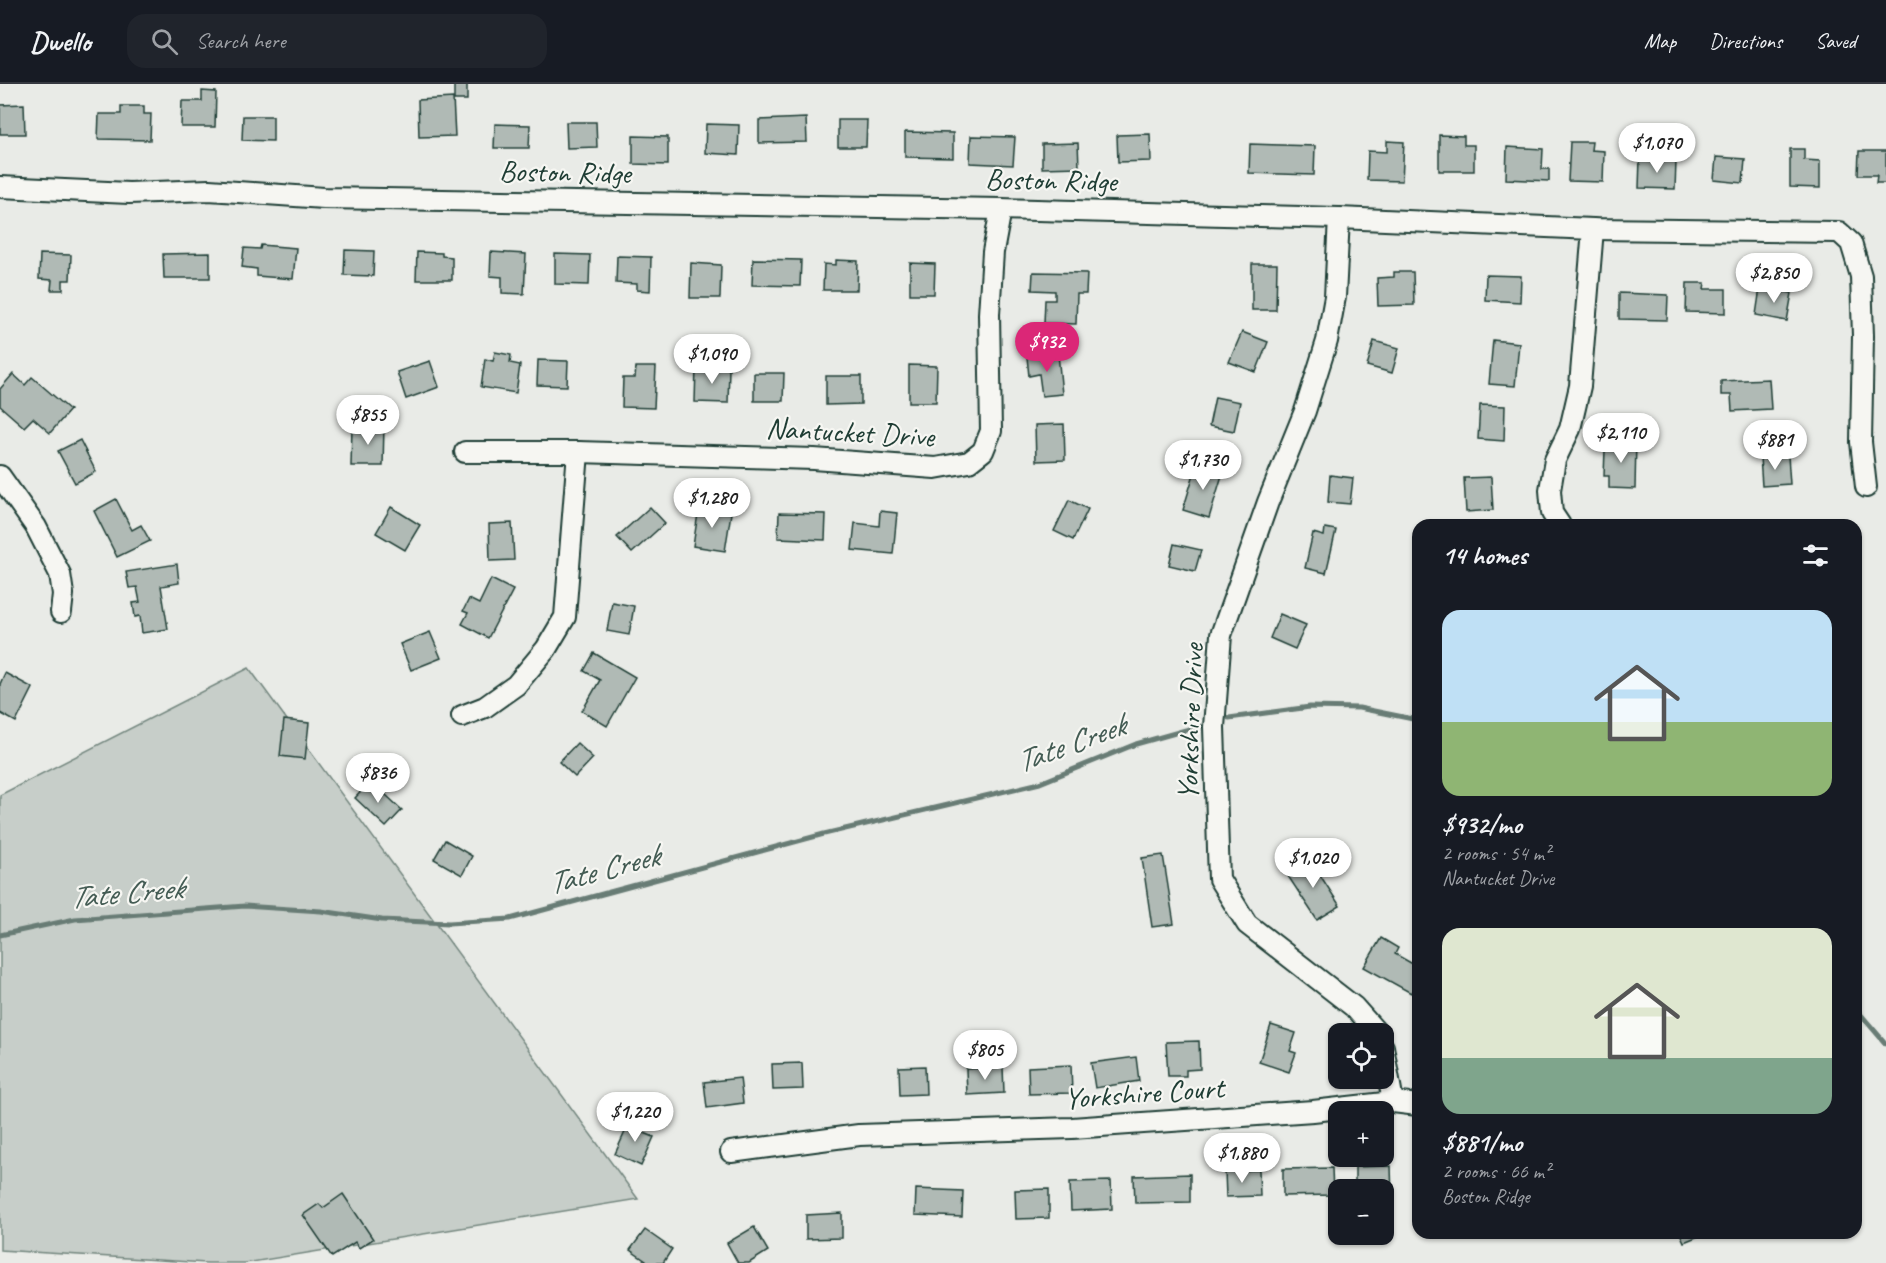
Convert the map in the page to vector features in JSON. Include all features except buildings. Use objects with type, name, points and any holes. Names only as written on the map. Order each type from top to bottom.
[{"type":"street","name":"Boston Ridge","points":[[0,187],[129,193],[209,190],[324,198],[1001,209],[1339,218],[1593,229],[1839,232],[1851,243],[1861,276],[1863,336],[1861,442],[1866,487]]},
{"type":"street","name":"Nantucket Drive","points":[[465,452],[578,452],[814,459],[935,468],[969,462],[983,451],[991,431],[989,314],[993,252],[1001,209]]},
{"type":"street","name":"Yorkshire Drive","points":[[1339,218],[1335,297],[1327,341],[1305,411],[1268,502],[1221,635],[1214,727],[1219,879],[1246,924],[1354,1007],[1368,1023]]},
{"type":"street","points":[[1556,519],[1552,513],[1550,490],[1555,460],[1570,429],[1580,386],[1593,229]]},
{"type":"street","points":[[462,716],[485,707],[516,685],[546,649],[565,617],[578,452]]},
{"type":"street","points":[[0,476],[36,527],[60,574],[63,594],[61,612]]},
{"type":"street","name":"Yorkshire Court","points":[[1394,1102],[1412,1104]]},
{"type":"street","name":"Yorkshire Court","points":[[731,1152],[859,1135],[1072,1128],[1328,1109]]},
{"type":"shaded area","points":[[249,668],[638,1199],[245,1263],[207,1263],[0,1250],[0,795]]},
{"type":"waterway","name":"Tate Creek","points":[[1229,718],[1310,707],[1359,708],[1412,719]]},
{"type":"waterway","name":"Tate Creek","points":[[0,935],[75,919],[245,906],[321,911],[382,920],[449,923],[510,919],[824,834],[1040,783],[1136,744],[1200,726]]},
{"type":"waterway","name":"Tate Creek","points":[[1862,1016],[1886,1044]]}]
